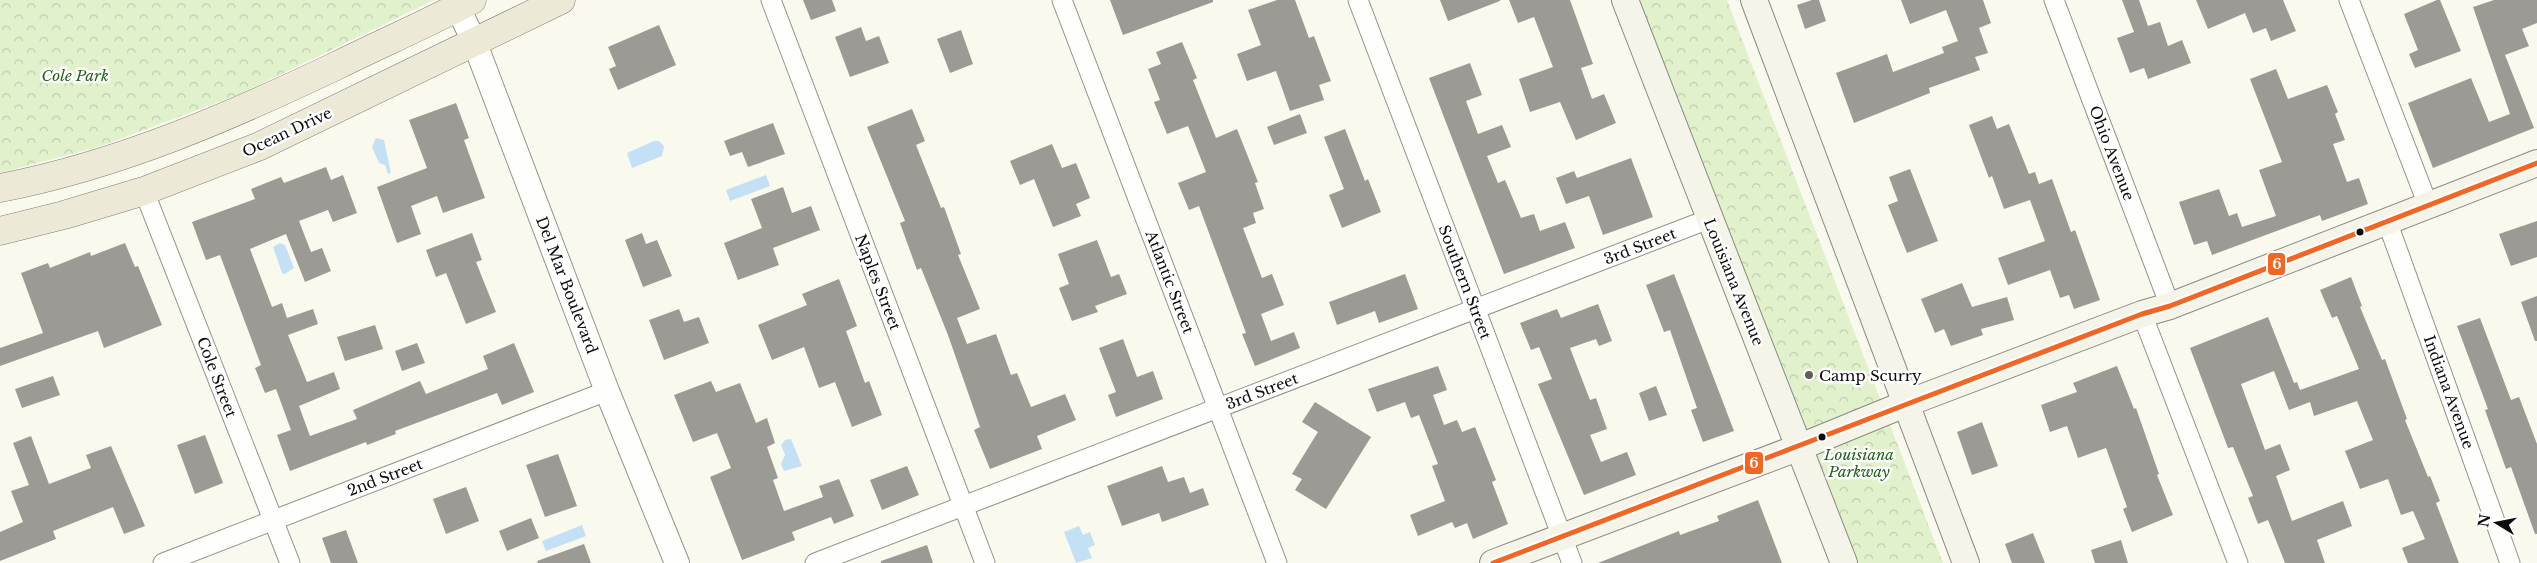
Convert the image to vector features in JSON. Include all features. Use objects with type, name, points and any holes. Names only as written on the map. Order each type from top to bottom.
[{"type":"main road","name":"Ocean Drive","points":[[0,231],[64,216],[144,191],[260,146],[561,0]]},
{"type":"main road","name":"Louisiana Avenue","points":[[1626,0],[1709,219],[1844,563]]},
{"type":"main road","points":[[1754,0],[1966,563]]},
{"type":"main road","points":[[0,188],[106,162],[249,108],[465,4]]},
{"type":"main road","points":[[1493,563],[1800,448],[1905,404],[2142,314],[2170,306],[2537,163]]},
{"type":"street","name":"Naples Street","points":[[771,0],[985,563]]},
{"type":"street","name":"Atlantic Street","points":[[1062,0],[1277,563]]},
{"type":"street","name":"Southern Street","points":[[1358,0],[1572,563]]},
{"type":"street","name":"Ohio Avenue","points":[[2054,0],[2170,306]]},
{"type":"street","points":[[2349,0],[2428,205]]},
{"type":"street","name":"Del Mar Boulevard","points":[[465,4],[474,41],[607,391],[677,563]]},
{"type":"street","name":"Cole Street","points":[[144,191],[290,563]]},
{"type":"street","name":"3rd Street","points":[[815,563],[1709,219]]},
{"type":"street","name":"Indiana Avenue","points":[[2387,221],[2510,563]]},
{"type":"street","points":[[2142,314],[2238,563]]},
{"type":"street","name":"2nd Street","points":[[163,563],[607,391]]},
{"type":"green space","name":"Cole Park","points":[[0,0],[434,0],[240,94],[101,146],[0,173]]},
{"type":"green space","name":"Louisiana Parkway","points":[[1636,0],[1727,0],[1943,563],[1851,563]]},
{"type":"water","points":[[376,138],[384,140],[391,173],[388,174],[385,165],[379,163],[372,147]]},
{"type":"water","points":[[654,141],[659,141],[664,146],[662,156],[632,168],[627,153]]},
{"type":"water","points":[[766,175],[770,186],[730,201],[726,190]]},
{"type":"water","points":[[280,243],[285,245],[294,268],[285,274],[282,273],[273,247]]},
{"type":"water","points":[[791,439],[802,466],[784,471],[781,464],[785,455],[781,445],[785,440]]},
{"type":"water","points":[[582,525],[586,536],[546,551],[542,541]]},
{"type":"water","points":[[1079,526],[1083,535],[1090,532],[1095,545],[1088,548],[1092,558],[1076,563],[1064,532]]},
{"type":"building","points":[[803,0],[832,0],[836,11],[811,20]]},
{"type":"building","points":[[1110,0],[1213,0],[1213,2],[1123,35]]},
{"type":"building","points":[[1277,0],[1295,0],[1309,38],[1314,36],[1331,81],[1319,85],[1324,100],[1290,111],[1276,71],[1247,81],[1237,54],[1261,45],[1248,10]]},
{"type":"building","points":[[1440,0],[1500,0],[1500,1],[1448,21]]},
{"type":"building","points":[[1509,0],[1570,0],[1593,64],[1581,68],[1592,99],[1604,94],[1616,123],[1576,140],[1560,102],[1530,112],[1519,79],[1553,67],[1534,17],[1518,23]]},
{"type":"building","points":[[1812,0],[1819,0],[1826,21],[1805,29],[1797,5]]},
{"type":"building","points":[[1901,0],[1983,0],[1991,23],[1979,28],[1988,53],[1975,57],[1980,70],[1929,88],[1930,93],[1854,123],[1836,73],[1887,54],[1893,72],[1944,53],[1942,47],[1958,41],[1946,10],[1910,24]]},
{"type":"building","points":[[2122,0],[2139,0],[2148,26],[2160,22],[2168,46],[2182,40],[2191,63],[2148,79],[2144,68],[2130,73],[2117,38],[2134,32]]},
{"type":"building","points":[[2196,0],[2283,0],[2296,31],[2271,41],[2266,28],[2253,33],[2245,13],[2208,29]]},
{"type":"building","points":[[2440,0],[2461,51],[2415,68],[2409,54],[2418,50],[2404,14]]},
{"type":"building","points":[[2494,0],[2537,0],[2537,23],[2522,29],[2529,46],[2505,55],[2534,128],[2433,168],[2408,103],[2471,78],[2489,122],[2510,114],[2473,7]]},
{"type":"building","points":[[659,25],[676,65],[618,90],[609,69],[616,66],[608,47]]},
{"type":"building","points":[[861,27],[866,41],[879,36],[889,63],[850,77],[835,37]]},
{"type":"building","points":[[961,30],[973,64],[950,73],[937,39]]},
{"type":"building","points":[[1182,42],[1197,78],[1193,80],[1216,138],[1237,129],[1258,182],[1255,183],[1264,209],[1253,213],[1256,223],[1243,228],[1262,278],[1272,274],[1284,305],[1261,314],[1271,341],[1294,332],[1300,348],[1255,366],[1242,334],[1246,333],[1199,206],[1189,210],[1178,183],[1206,172],[1188,126],[1167,134],[1154,102],[1160,100],[1148,69],[1161,64],[1156,52]]},
{"type":"building","points":[[1470,63],[1482,95],[1466,101],[1478,134],[1502,125],[1511,147],[1487,156],[1498,183],[1505,180],[1521,218],[1534,214],[1540,231],[1565,222],[1575,248],[1504,274],[1429,78]]},
{"type":"building","points":[[2276,69],[2288,99],[2327,85],[2338,112],[2335,114],[2345,140],[2333,144],[2347,182],[2359,178],[2368,204],[2322,221],[2320,215],[2212,255],[2207,241],[2194,245],[2179,202],[2219,189],[2229,216],[2237,213],[2242,227],[2276,216],[2259,170],[2282,162],[2250,79]]},
{"type":"building","points":[[456,103],[469,138],[464,140],[485,198],[443,213],[437,196],[411,206],[421,234],[397,243],[377,187],[427,168],[409,120]]},
{"type":"building","points":[[912,109],[925,141],[916,145],[941,208],[944,207],[961,254],[958,255],[980,309],[957,318],[967,344],[996,334],[1011,375],[1017,373],[1031,407],[1065,394],[1076,420],[1037,436],[1042,449],[990,469],[974,430],[980,427],[948,335],[921,268],[917,270],[900,223],[905,221],[867,127]]},
{"type":"building","points":[[1300,114],[1307,133],[1274,145],[1267,127]]},
{"type":"building","points":[[1992,116],[1997,129],[2009,124],[2029,174],[2035,172],[2039,184],[2052,179],[2071,232],[2075,230],[2100,300],[2074,309],[2069,295],[2060,298],[2050,270],[2008,285],[1998,258],[2045,241],[2030,200],[2004,209],[1992,176],[1989,178],[1969,125]]},
{"type":"building","points":[[773,123],[785,154],[748,167],[742,152],[730,156],[724,141]]},
{"type":"building","points":[[1345,129],[1365,181],[1368,179],[1381,212],[1342,228],[1329,195],[1344,189],[1324,137]]},
{"type":"building","points":[[1052,144],[1062,168],[1076,163],[1090,198],[1076,204],[1081,216],[1053,227],[1034,179],[1020,185],[1010,161]]},
{"type":"building","points":[[1631,158],[1653,217],[1603,235],[1589,196],[1566,204],[1556,178],[1574,171],[1577,178]]},
{"type":"building","points":[[326,167],[331,180],[343,175],[357,213],[333,222],[328,210],[299,221],[311,252],[322,248],[331,271],[305,282],[286,234],[250,249],[272,307],[282,303],[287,318],[313,309],[318,324],[288,335],[307,382],[334,372],[340,389],[299,406],[310,436],[357,419],[353,410],[420,381],[426,394],[488,369],[483,356],[514,343],[534,392],[502,405],[497,393],[395,431],[396,434],[367,445],[366,442],[290,471],[277,435],[291,430],[276,389],[265,393],[255,368],[261,365],[220,255],[206,260],[192,222],[255,199],[251,189],[281,177],[284,183]]},
{"type":"building","points":[[1910,169],[1938,241],[1907,253],[1888,205],[1898,201],[1889,177]]},
{"type":"building","points":[[783,187],[792,213],[811,206],[820,230],[773,248],[779,265],[738,280],[724,243],[762,228],[751,199]]},
{"type":"building","points":[[2537,221],[2537,257],[2511,266],[2499,234]]},
{"type":"building","points":[[472,233],[482,260],[476,262],[496,312],[466,324],[446,273],[436,277],[426,250]]},
{"type":"building","points":[[642,233],[646,244],[657,240],[672,276],[643,287],[625,240]]},
{"type":"building","points":[[1097,240],[1111,277],[1119,274],[1127,294],[1095,306],[1098,312],[1072,321],[1059,288],[1069,284],[1058,254]]},
{"type":"building","points":[[125,243],[135,267],[138,266],[162,325],[104,348],[98,331],[0,366],[0,348],[43,333],[21,273],[48,263],[50,268],[90,252],[91,256]]},
{"type":"building","points":[[1405,274],[1418,309],[1379,323],[1375,311],[1337,325],[1329,302]]},
{"type":"building","points":[[1674,274],[1734,431],[1703,442],[1691,410],[1697,408],[1670,330],[1664,332],[1646,285]]},
{"type":"building","points":[[2351,277],[2362,306],[2360,307],[2382,360],[2385,359],[2407,419],[2405,420],[2440,501],[2436,503],[2459,563],[2408,563],[2402,548],[2425,539],[2413,511],[2401,515],[2388,479],[2360,489],[2345,451],[2373,440],[2357,401],[2314,416],[2310,402],[2289,410],[2274,371],[2241,384],[2265,450],[2280,444],[2290,470],[2276,476],[2292,521],[2343,501],[2352,526],[2317,540],[2325,563],[2285,563],[2268,520],[2258,524],[2248,498],[2253,496],[2233,447],[2228,448],[2190,348],[2268,317],[2294,383],[2297,382],[2300,390],[2359,369],[2337,316],[2332,318],[2320,290]]},
{"type":"building","points":[[839,279],[857,326],[846,331],[865,383],[869,381],[882,415],[852,427],[835,382],[819,388],[804,347],[772,360],[758,325],[807,305],[802,294]]},
{"type":"building","points":[[1962,283],[1972,307],[2007,297],[2014,320],[1981,329],[1983,335],[1951,346],[1944,329],[1935,333],[1921,299]]},
{"type":"building","points":[[2537,296],[2537,341],[2535,341],[2521,302]]},
{"type":"building","points":[[1598,304],[1612,341],[1599,346],[1596,339],[1570,348],[1590,400],[1596,398],[1607,429],[1590,435],[1601,462],[1627,452],[1636,475],[1584,495],[1538,384],[1552,379],[1539,347],[1531,350],[1520,323],[1557,309],[1561,318]]},
{"type":"building","points":[[679,309],[684,322],[699,317],[709,343],[664,360],[649,320]]},
{"type":"building","points":[[2480,318],[2511,400],[2519,397],[2537,444],[2537,534],[2535,534],[2511,467],[2506,469],[2485,410],[2488,409],[2457,326]]},
{"type":"building","points":[[375,325],[383,349],[345,361],[337,337]]},
{"type":"building","points":[[1123,339],[1137,377],[1153,371],[1163,399],[1116,417],[1108,395],[1116,392],[1099,348]]},
{"type":"building","points":[[417,343],[425,363],[402,371],[395,351]]},
{"type":"building","points":[[1438,366],[1447,390],[1433,395],[1444,425],[1457,420],[1462,432],[1475,427],[1496,480],[1492,482],[1508,524],[1473,539],[1467,523],[1455,528],[1452,522],[1418,536],[1410,515],[1445,501],[1432,466],[1438,464],[1419,415],[1411,418],[1405,402],[1377,412],[1368,389]]},
{"type":"building","points":[[2117,366],[2134,409],[2136,408],[2159,474],[2157,475],[2173,515],[2132,532],[2123,509],[2127,507],[2106,448],[2078,458],[2067,426],[2050,432],[2041,405],[2077,392],[2073,383]]},
{"type":"building","points":[[53,376],[60,395],[22,408],[15,389]]},
{"type":"building","points":[[711,381],[716,392],[740,383],[756,423],[767,418],[775,443],[767,447],[778,478],[773,480],[784,511],[823,497],[819,486],[839,479],[854,516],[834,524],[831,517],[792,532],[795,540],[742,560],[710,477],[731,468],[717,433],[693,442],[674,395]]},
{"type":"building","points":[[1656,386],[1667,415],[1649,421],[1639,393]]},
{"type":"building","points":[[1315,402],[1371,437],[1326,509],[1295,490],[1302,479],[1292,474],[1318,432],[1302,422]]},
{"type":"building","points":[[1982,422],[1998,466],[1972,475],[1957,432]]},
{"type":"building","points":[[205,435],[223,483],[195,494],[177,445]]},
{"type":"building","points":[[31,436],[49,484],[91,468],[86,455],[111,446],[145,526],[124,534],[113,507],[53,531],[56,539],[0,561],[0,532],[23,522],[11,491],[29,485],[13,443]]},
{"type":"building","points":[[558,454],[577,506],[545,517],[526,465]]},
{"type":"building","points":[[907,466],[919,495],[882,510],[870,480]]},
{"type":"building","points":[[1162,466],[1168,482],[1184,477],[1190,493],[1203,488],[1209,505],[1162,522],[1159,513],[1122,526],[1107,486]]},
{"type":"building","points":[[466,487],[479,521],[446,534],[433,499]]},
{"type":"building","points":[[1758,500],[1782,563],[1598,563],[1679,531],[1680,535],[1719,521],[1717,516]]},
{"type":"building","points":[[531,518],[539,538],[507,551],[499,531]]},
{"type":"building","points":[[346,530],[358,563],[331,563],[322,538]]},
{"type":"building","points":[[2033,533],[2045,563],[2012,563],[2005,544]]},
{"type":"building","points":[[2121,540],[2128,563],[2095,563],[2091,550]]},
{"type":"building","points":[[584,544],[591,563],[538,563],[537,561]]},
{"type":"building","points":[[927,545],[933,563],[881,563],[881,561]]},
{"type":"transit line","name":"6","points":[[1493,563],[2142,314],[2170,306],[2537,163]]},
{"type":"place","name":"Camp Scurry","points":[[1809,375]]}]
